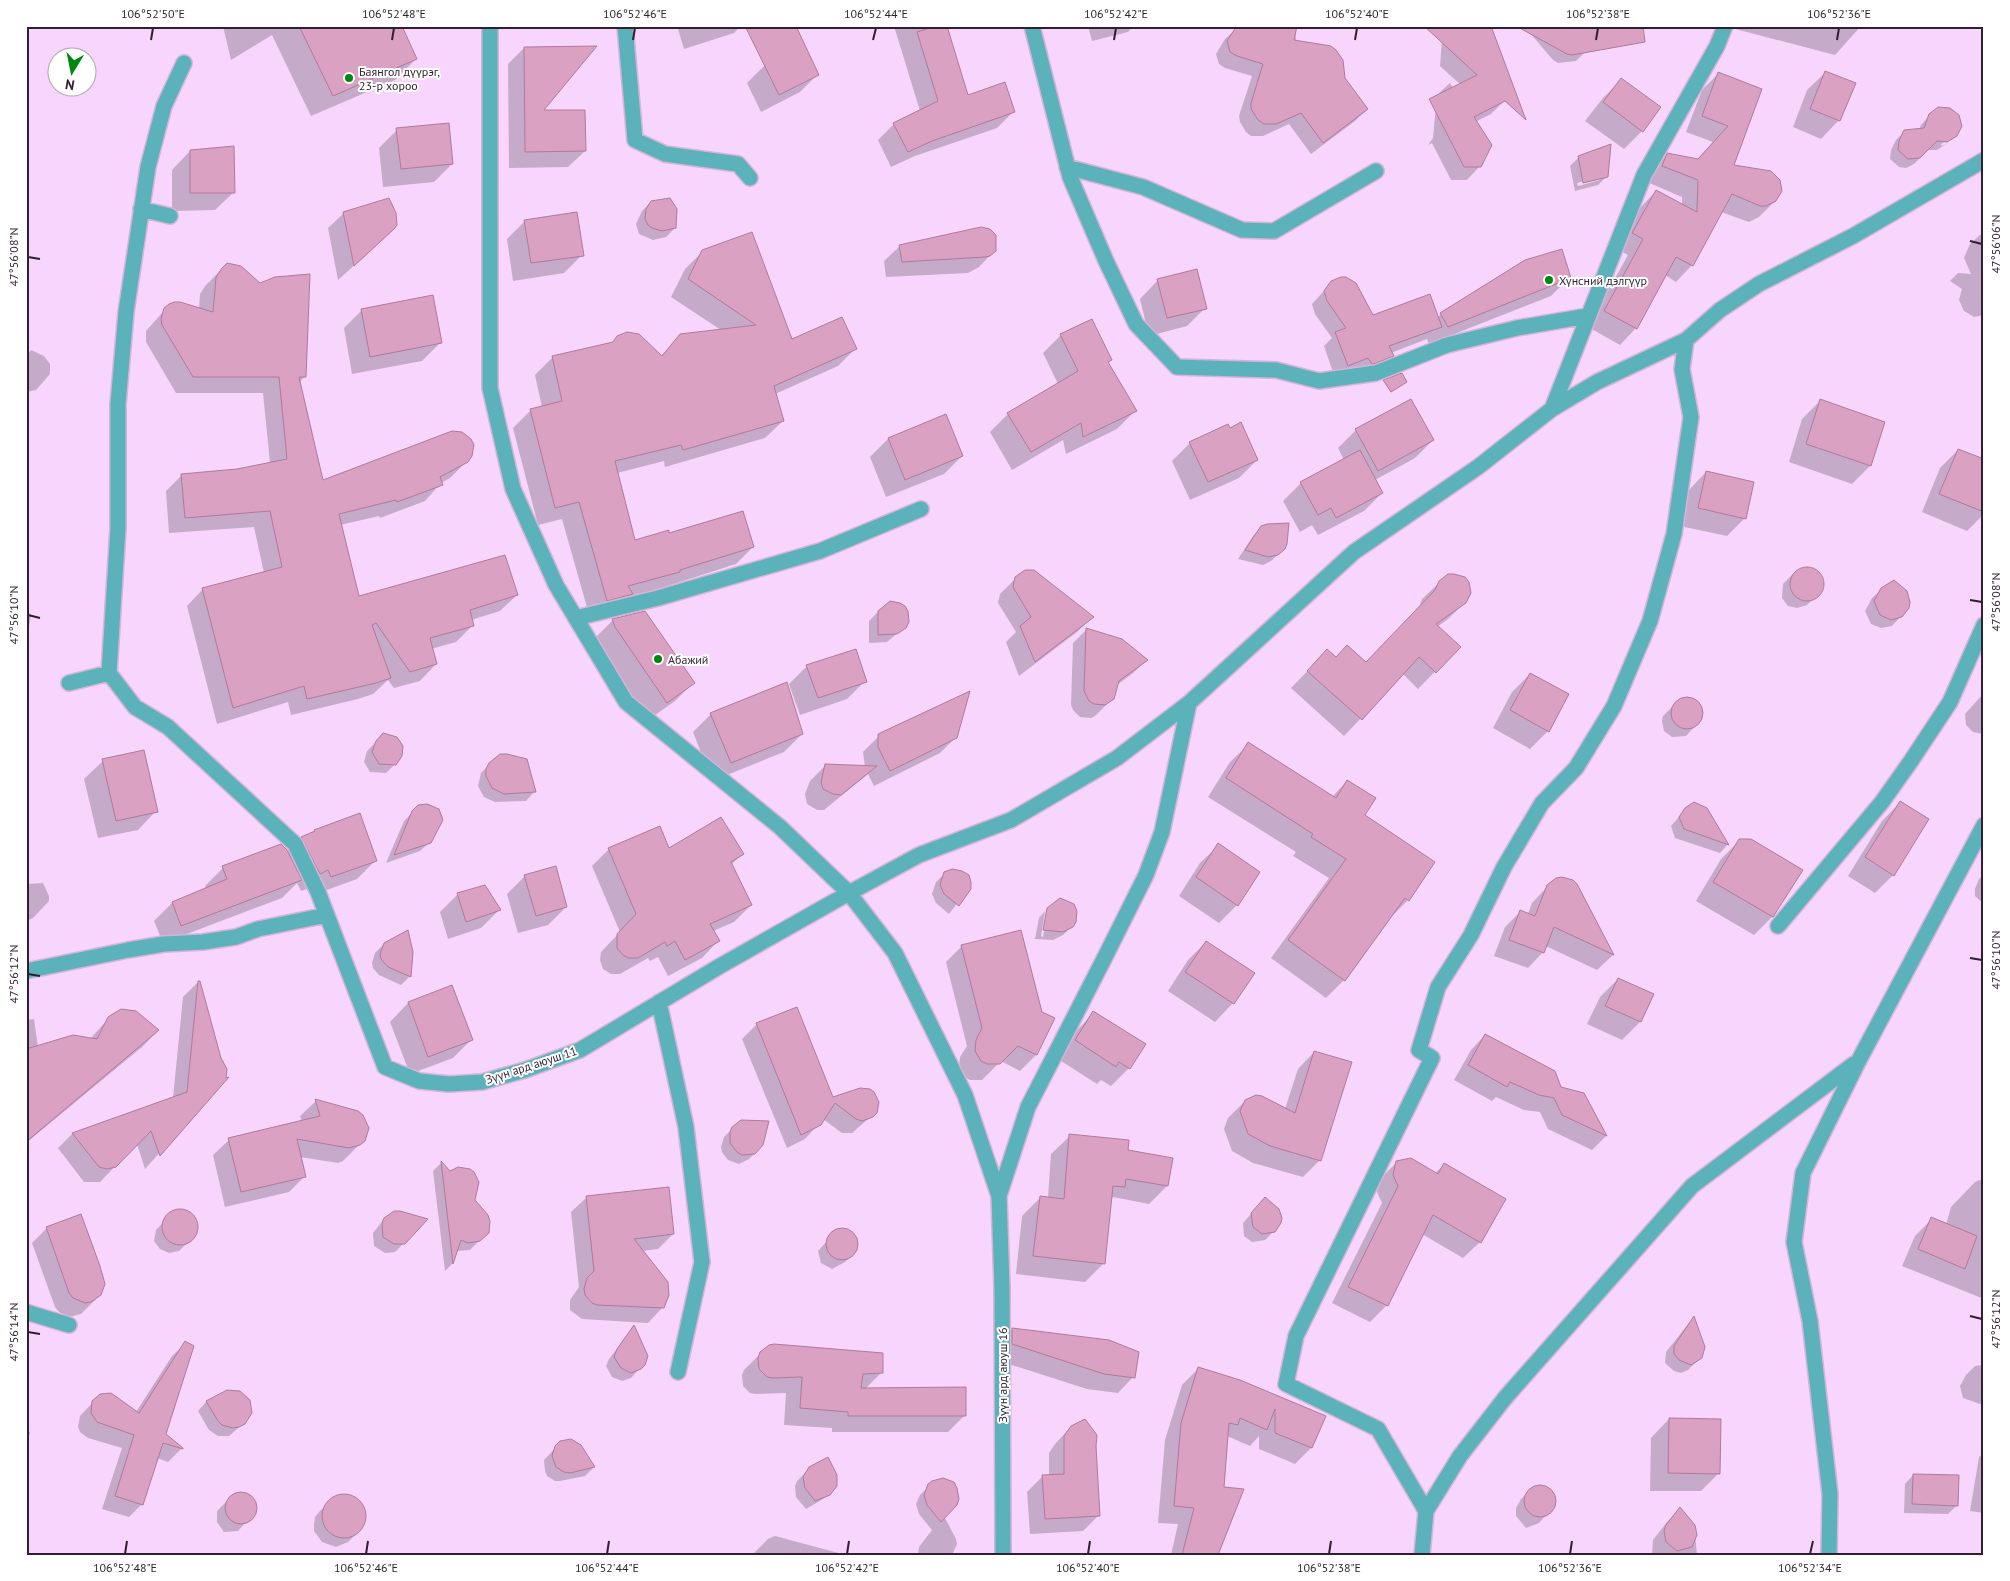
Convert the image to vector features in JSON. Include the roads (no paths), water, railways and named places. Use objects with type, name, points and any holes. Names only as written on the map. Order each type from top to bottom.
[{"type":"street","points":[[490,26],[490,388],[512,489],[556,585],[626,702],[780,827],[849,893],[895,953],[965,1095],[999,1196]]},
{"type":"street","points":[[625,26],[635,140],[665,154],[738,164],[750,178]]},
{"type":"street","points":[[1032,26],[1067,167],[1106,261],[1136,324],[1177,367],[1276,370],[1320,381],[1376,373],[1447,345],[1517,328],[1587,316]]},
{"type":"street","points":[[1552,409],[1587,316],[1644,176],[1717,46],[1725,26]]},
{"type":"street","points":[[69,683],[109,673],[118,528],[118,404],[126,312],[148,167],[164,106],[184,63]]},
{"type":"street","name":"Зүүн ард аюуш 11","points":[[109,673],[135,707],[168,727],[295,844],[318,892],[385,1067],[419,1080],[449,1084],[482,1082],[525,1070],[580,1050],[720,966],[849,893],[919,855],[1010,820],[1117,758],[1189,703],[1354,552],[1478,467],[1552,409],[1604,378],[1686,340],[1720,310],[1759,284],[1853,236],[1984,160]]},
{"type":"street","points":[[1067,167],[1143,187],[1242,230],[1274,231],[1376,172]]},
{"type":"street","points":[[141,209],[170,216]]},
{"type":"street","points":[[1426,1511],[1378,1430],[1286,1384],[1296,1336],[1432,1058],[1418,1050],[1438,987],[1471,935],[1504,867],[1542,803],[1576,768],[1614,706],[1650,621],[1674,534],[1691,417],[1682,369],[1686,340]]},
{"type":"street","points":[[576,618],[658,598],[820,551],[921,509]]},
{"type":"street","points":[[1778,926],[1882,802],[1911,760],[1950,702],[1984,625]]},
{"type":"street","points":[[999,1196],[1028,1107],[1146,875],[1159,841],[1189,703]]},
{"type":"street","points":[[1829,1555],[1830,1494],[1810,1321],[1794,1242],[1802,1174],[1858,1062],[1984,825]]},
{"type":"street","points":[[26,971],[137,948],[236,937],[258,929],[327,915]]},
{"type":"street","points":[[660,1002],[686,1128],[702,1262],[678,1372]]},
{"type":"street","points":[[1422,1555],[1426,1511],[1460,1456],[1505,1398],[1692,1186],[1858,1062]]},
{"type":"street","name":"Зүүн ард аюуш 16","points":[[999,1196],[1002,1288],[1002,1555]]},
{"type":"street","points":[[26,1312],[69,1325]]},
{"type":"place","name":"Баянгол дүүрэг, 23-р хороо","points":[[349,78]]},
{"type":"place","name":"Хүнсний дэлгүүр","points":[[1549,280]]},
{"type":"place","name":"Абажий","points":[[658,659]]}]
